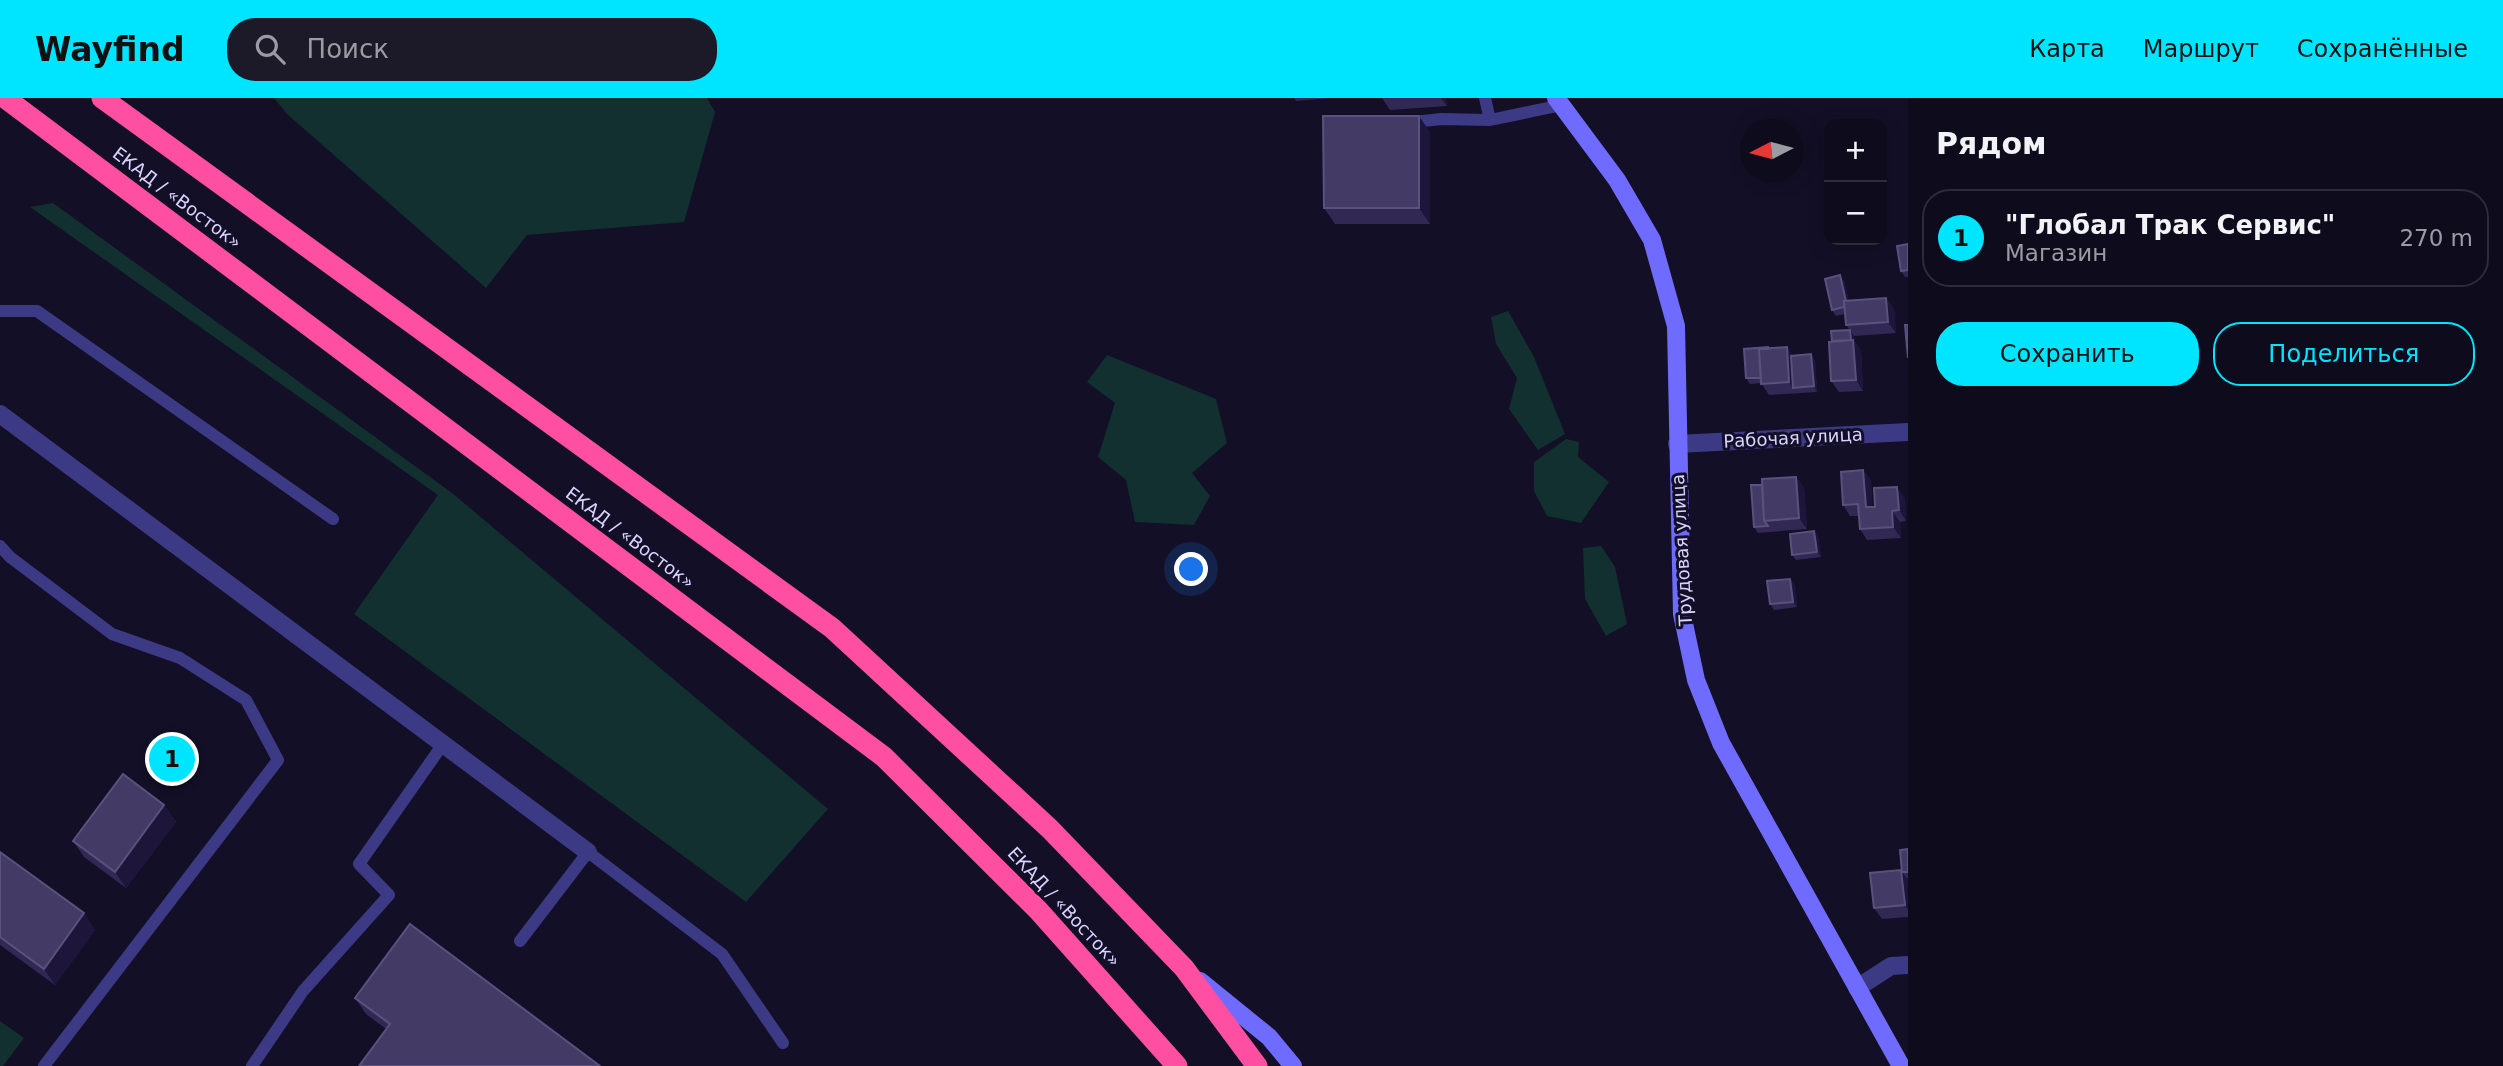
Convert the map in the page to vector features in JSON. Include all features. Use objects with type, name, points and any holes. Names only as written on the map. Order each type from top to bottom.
[{"type":"highway","name":"ЕКАД / «Восток»","points":[[102,98],[832,628],[1050,829],[1184,968],[1257,1066]]},
{"type":"highway","name":"ЕКАД / «Восток»","points":[[5,103],[884,757],[1038,910],[1177,1066]]},
{"type":"main road","name":"Трудовая улица","points":[[1559,101],[1617,180],[1653,240],[1676,326],[1682,614],[1696,680],[1721,743],[1901,1066]]},
{"type":"main road","points":[[1184,968],[1269,1037],[1293,1066]]},
{"type":"street","points":[[0,414],[588,852]]},
{"type":"street","name":"Рабочая улица","points":[[1677,444],[1908,432]]},
{"type":"street","points":[[1857,988],[1891,966],[1908,965]]},
{"type":"lane","points":[[1485,98],[1490,120]]},
{"type":"lane","points":[[1388,125],[1441,119],[1490,120],[1559,101]]},
{"type":"lane","points":[[0,311],[37,312],[333,519]]},
{"type":"lane","points":[[0,546],[10,557],[112,634],[180,658],[246,700],[278,760],[44,1066]]},
{"type":"lane","points":[[252,1066],[303,991],[389,895],[359,864],[443,744]]},
{"type":"lane","points":[[520,941],[588,852],[722,954],[783,1043]]},
{"type":"green space","points":[[274,98],[707,98],[715,112],[684,222],[527,235],[486,288],[287,114]]},
{"type":"green space","points":[[53,203],[452,493],[828,809],[746,902],[354,614],[438,495],[30,207]]},
{"type":"green space","points":[[1508,311],[1534,357],[1565,434],[1538,450],[1509,409],[1517,378],[1496,344],[1491,317]]},
{"type":"green space","points":[[1107,355],[1216,399],[1227,443],[1192,473],[1210,496],[1194,525],[1135,522],[1126,480],[1098,457],[1115,403],[1087,382]]},
{"type":"green space","points":[[1566,439],[1579,442],[1578,457],[1609,482],[1581,523],[1547,516],[1534,491],[1534,462]]},
{"type":"green space","points":[[1601,546],[1615,567],[1627,624],[1606,636],[1585,599],[1583,548]]},
{"type":"green space","points":[[0,1021],[24,1038],[3,1066],[0,1066]]},
{"type":"building","points":[[1323,116],[1419,116],[1419,208],[1324,208]]},
{"type":"building","points":[[1908,244],[1908,270],[1901,271],[1897,246]]},
{"type":"building","points":[[1840,275],[1846,301],[1844,307],[1832,310],[1825,279]]},
{"type":"building","points":[[1886,298],[1888,322],[1846,325],[1844,301]]},
{"type":"building","points":[[1905,325],[1908,325],[1908,358]]},
{"type":"building","points":[[1850,330],[1851,340],[1832,341],[1831,331]]},
{"type":"building","points":[[1853,340],[1856,380],[1831,381],[1829,342]]},
{"type":"building","points":[[1768,347],[1759,349],[1761,378],[1746,378],[1744,349]]},
{"type":"building","points":[[1787,347],[1789,382],[1761,384],[1759,349]]},
{"type":"building","points":[[1811,354],[1814,386],[1793,388],[1791,356]]},
{"type":"building","points":[[1863,470],[1866,507],[1875,507],[1874,488],[1897,487],[1899,510],[1892,511],[1893,527],[1860,529],[1858,504],[1843,505],[1841,472]]},
{"type":"building","points":[[1796,477],[1799,518],[1764,521],[1762,479]]},
{"type":"building","points":[[1751,485],[1762,485],[1764,521],[1768,526],[1754,527]]},
{"type":"building","points":[[1814,531],[1817,552],[1792,555],[1790,534]]},
{"type":"building","points":[[1790,579],[1793,602],[1770,604],[1767,581]]},
{"type":"building","points":[[123,774],[164,805],[115,872],[73,841]]},
{"type":"building","points":[[1908,849],[1908,872],[1902,872],[1900,850]]},
{"type":"building","points":[[0,852],[84,913],[44,969],[0,937]]},
{"type":"building","points":[[1901,870],[1905,905],[1874,908],[1870,873]]},
{"type":"building","points":[[410,924],[600,1066],[359,1066],[390,1024],[355,998]]},
{"type":"place","name":"\"Глобал Трак Сервис\"","points":[[172,759]]}]
